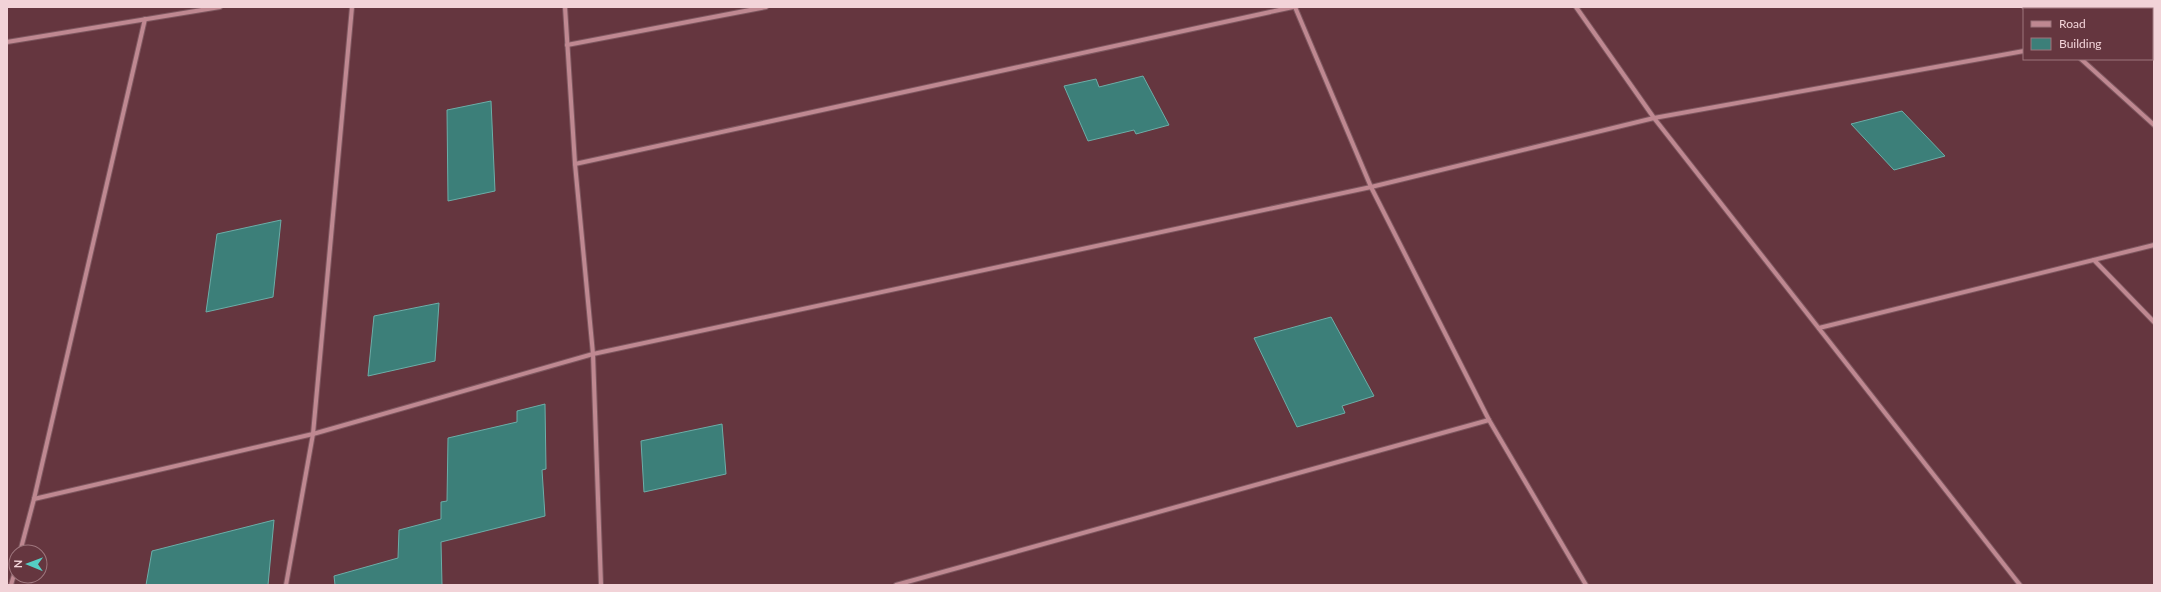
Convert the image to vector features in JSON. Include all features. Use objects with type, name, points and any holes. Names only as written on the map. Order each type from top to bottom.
[{"type":"street","points":[[7,42],[220,7]]},
{"type":"street","points":[[286,585],[313,434],[352,7]]},
{"type":"street","points":[[565,7],[574,164],[593,354],[601,585]]},
{"type":"street","points":[[567,45],[766,7]]},
{"type":"street","points":[[574,164],[1294,7],[1371,187],[1489,420],[1586,585]]},
{"type":"street","points":[[1576,7],[1654,118],[2020,585]]},
{"type":"street","points":[[22,544],[34,499],[145,19]]},
{"type":"street","points":[[34,499],[313,434],[593,354],[1371,187],[1654,118],[2023,51]]},
{"type":"street","points":[[2082,60],[2154,125]]},
{"type":"street","points":[[1819,328],[2154,245]]},
{"type":"street","points":[[2094,260],[2154,322]]},
{"type":"street","points":[[896,585],[1489,420]]},
{"type":"building","points":[[1143,76],[1169,125],[1136,134],[1134,130],[1088,141],[1064,86],[1096,79],[1099,87]]},
{"type":"building","points":[[491,101],[495,191],[448,201],[447,110]]},
{"type":"building","points":[[1902,111],[1945,156],[1894,170],[1851,124]]},
{"type":"building","points":[[281,220],[273,297],[206,312],[217,234]]},
{"type":"building","points":[[439,303],[435,361],[368,376],[374,316]]},
{"type":"building","points":[[1331,317],[1374,396],[1342,406],[1345,413],[1297,427],[1254,338]]},
{"type":"building","points":[[545,404],[546,469],[542,470],[545,516],[441,542],[442,585],[335,585],[334,576],[398,558],[399,530],[441,519],[441,502],[447,501],[448,438],[517,422],[517,411]]},
{"type":"building","points":[[722,424],[726,474],[644,492],[641,441]]},
{"type":"building","points":[[274,520],[268,585],[146,585],[152,551]]}]
